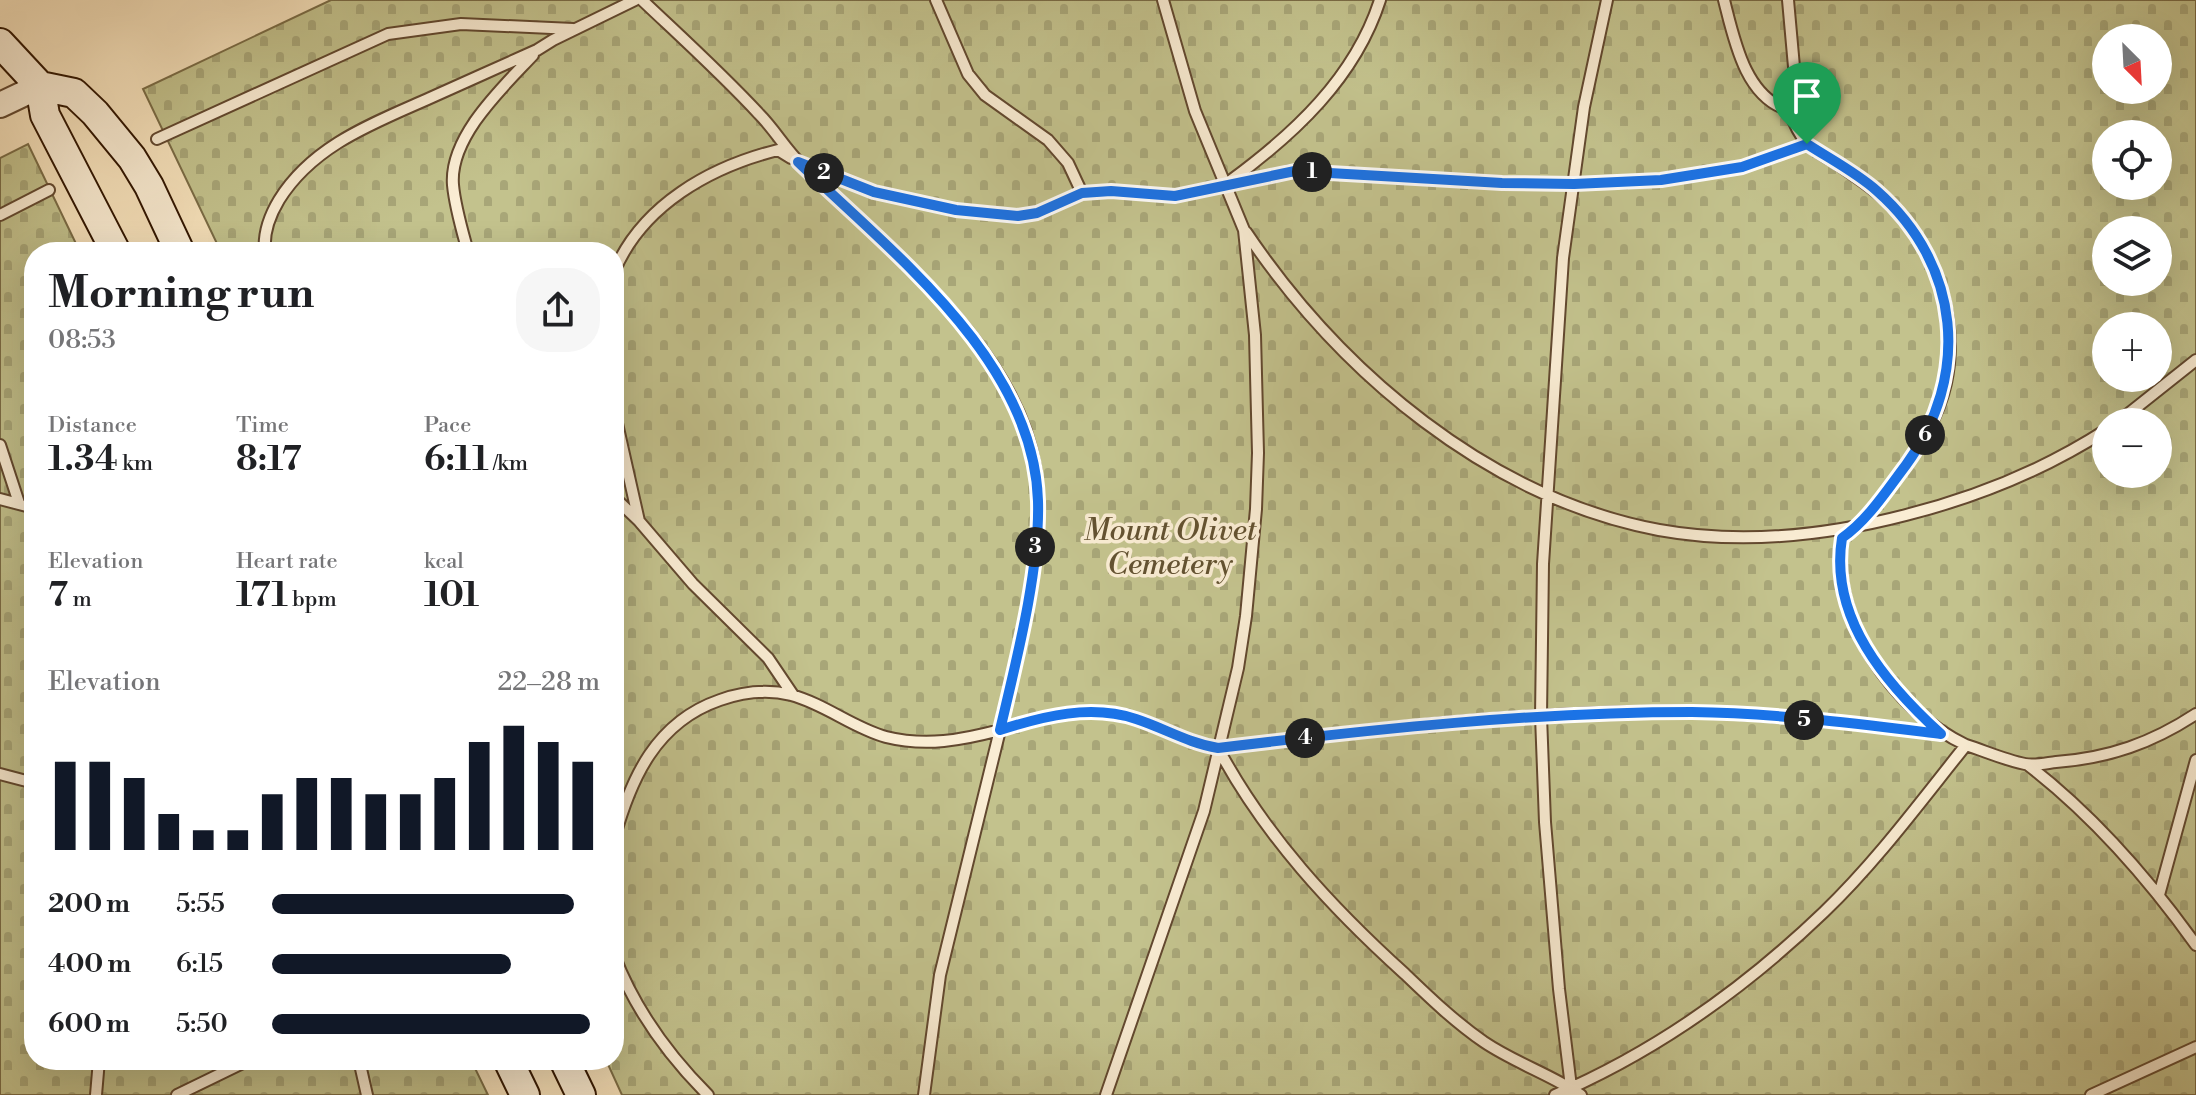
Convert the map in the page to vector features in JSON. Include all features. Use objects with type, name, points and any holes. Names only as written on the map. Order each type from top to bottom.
[{"type":"main road","points":[[0,43],[40,86],[45,115],[111,242]]},
{"type":"main road","points":[[40,86],[74,93],[95,113],[140,172],[175,242]]},
{"type":"main road","points":[[513,1070],[525,1095]]},
{"type":"main road","points":[[569,1070],[581,1095]]},
{"type":"street","points":[[0,105],[40,86]]},
{"type":"lane","points":[[265,242],[271,213],[290,181],[307,165],[360,130],[537,50],[635,0]]},
{"type":"lane","points":[[642,0],[761,115],[798,162],[936,295],[989,359],[1012,398],[1027,435],[1038,502],[1027,604],[1000,730],[940,975],[924,1095]]},
{"type":"lane","points":[[936,0],[968,74],[985,95],[1048,140],[1068,163],[1082,193]]},
{"type":"lane","points":[[1163,0],[1195,111],[1244,230],[1311,318],[1345,355],[1390,394],[1464,449],[1546,494],[1629,523],[1662,530],[1765,538],[1806,535],[1857,528],[1944,505],[1994,488],[2048,464],[2092,438]]},
{"type":"lane","points":[[1225,185],[1270,152],[1313,111],[1352,60],[1380,0]]},
{"type":"lane","points":[[1571,1092],[1546,837],[1541,716],[1546,494],[1563,258],[1584,107],[1607,0]]},
{"type":"lane","points":[[1724,0],[1748,73],[1760,92],[1774,105],[1789,110]]},
{"type":"lane","points":[[1788,0],[1796,89],[1789,110],[1796,127],[1807,144],[1876,190],[1914,232],[1939,282],[1949,331],[1946,382],[1927,432],[1896,479],[1857,528],[1842,538],[1839,555],[1840,577],[1855,628],[1892,685],[1941,734]]},
{"type":"lane","points":[[157,139],[388,34],[461,24],[575,29]]},
{"type":"lane","points":[[466,242],[453,183],[460,148],[469,131],[537,50]]},
{"type":"lane","points":[[624,250],[637,231],[685,189],[746,158],[778,150],[798,162],[874,192],[995,216],[1037,213],[1082,193],[1111,191],[1175,196],[1295,171],[1502,183],[1661,180],[1742,167],[1807,144]]},
{"type":"lane","points":[[0,215],[49,190]]},
{"type":"lane","points":[[1106,1095],[1191,856],[1238,668],[1256,509],[1258,453],[1255,335],[1244,230]]},
{"type":"lane","points":[[2136,408],[2196,360]]},
{"type":"lane","points":[[0,445],[19,503]]},
{"type":"lane","points":[[624,454],[639,521]]},
{"type":"lane","points":[[0,499],[24,505]]},
{"type":"lane","points":[[624,507],[693,584],[768,658],[793,695]]},
{"type":"lane","points":[[624,810],[636,775],[669,729],[710,703],[740,693],[793,695],[884,736],[911,741],[950,742],[1049,717],[1091,711],[1135,719],[1179,739],[1218,748],[1541,716],[1694,712],[1866,724],[1941,734],[2028,765],[2105,834],[2159,895],[2196,945]]},
{"type":"lane","points":[[2028,765],[2110,755],[2142,745],[2196,714]]},
{"type":"lane","points":[[1555,1095],[1571,1092],[1711,1008],[1780,951],[1825,911],[1862,872],[1966,745]]},
{"type":"lane","points":[[1218,748],[1240,789],[1272,835],[1345,918],[1378,950],[1459,1025],[1531,1070],[1581,1095]]},
{"type":"lane","points":[[2159,895],[2196,760]]},
{"type":"lane","points":[[0,774],[24,780]]},
{"type":"lane","points":[[624,978],[635,1003],[657,1036],[708,1095]]},
{"type":"lane","points":[[2091,1095],[2196,1047]]},
{"type":"lane","points":[[96,1095],[98,1070]]},
{"type":"lane","points":[[177,1095],[228,1070]]},
{"type":"lane","points":[[361,1070],[367,1095]]},
{"type":"green space","name":"Mount Olivet Cemetery","points":[[331,0],[2196,0],[2196,1095],[622,1095],[611,1070],[624,1070],[624,242],[216,242],[143,89]]},
{"type":"green space","points":[[28,144],[75,242],[24,242],[24,1070],[476,1070],[488,1095],[0,1095],[0,158]]},
{"type":"route","points":[[1807,144],[1876,190],[1898,212],[1930,259],[1945,306],[1949,331],[1946,382],[1927,432],[1896,479],[1857,528],[1842,538],[1839,555],[1840,577],[1855,628],[1892,685],[1941,734],[1866,724],[1694,712],[1488,720],[1218,748],[1179,739],[1154,726],[1115,713],[1091,711],[1062,714],[1000,730],[1012,680],[1036,539],[1038,502],[1027,435],[1012,398],[989,359],[936,295],[798,162],[874,192],[956,210],[1018,216],[1037,213],[1082,193],[1111,191],[1175,196],[1295,171],[1502,183],[1661,180],[1742,167],[1807,144]]}]
